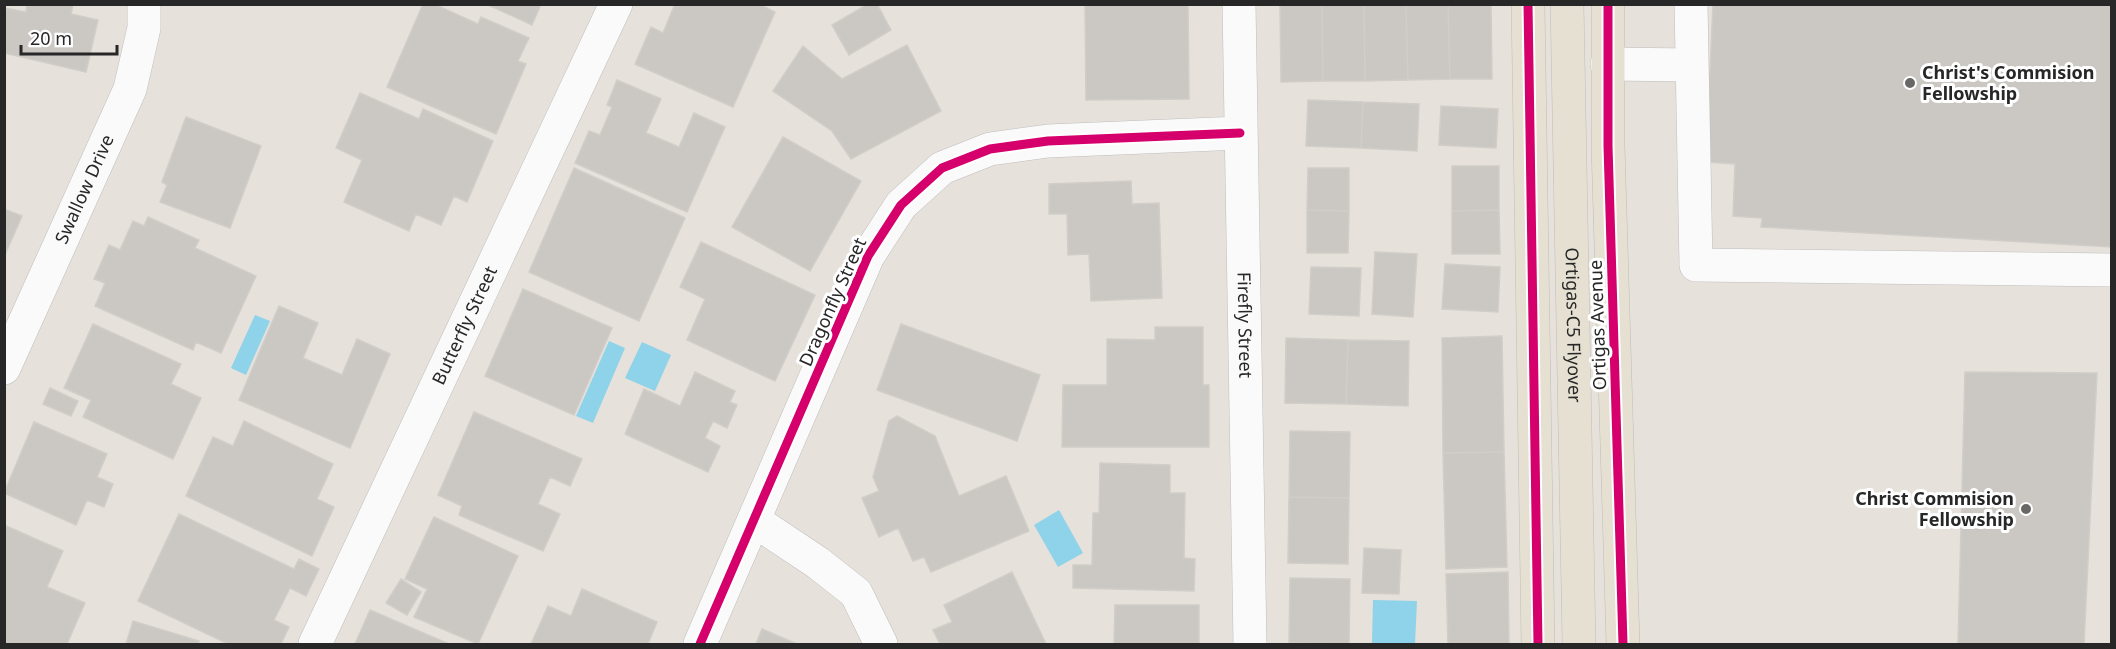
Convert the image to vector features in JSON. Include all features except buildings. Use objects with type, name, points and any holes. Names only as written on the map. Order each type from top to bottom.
[{"type":"main road","points":[[1528,4],[1538,645]]},
{"type":"main road","name":"Ortigas-C5 Flyover","points":[[1567,4],[1579,645]]},
{"type":"main road","name":"Ortigas Avenue","points":[[1608,4],[1608,146],[1627,637]]},
{"type":"main road","points":[[1530,86],[1546,103],[1570,111],[1589,105],[1607,73]]},
{"type":"main road","points":[[1531,148],[1547,127],[1571,121],[1580,122],[1596,131],[1608,146]]},
{"type":"street","name":"Swallow Drive","points":[[4,368],[130,89],[144,28],[144,4]]},
{"type":"street","name":"Butterfly Street","points":[[315,645],[616,4]]},
{"type":"street","name":"Firefly Street","points":[[1239,4],[1250,645]]},
{"type":"street","points":[[1691,4],[1696,266],[2112,270]]},
{"type":"street","points":[[1607,73],[1691,65]]},
{"type":"street","name":"Dragonfly Street","points":[[700,645],[868,256],[902,205],[942,168],[990,149],[1048,141],[1240,133]]},
{"type":"street","points":[[755,521],[818,563],[856,593],[881,645]]},
{"type":"water","points":[[255,315],[270,321],[246,375],[231,368]]},
{"type":"water","points":[[609,341],[625,348],[593,423],[576,416]]},
{"type":"water","points":[[642,342],[671,355],[655,391],[625,378]]},
{"type":"water","points":[[1059,510],[1083,553],[1058,567],[1034,525]]},
{"type":"water","points":[[1373,600],[1417,601],[1415,644],[1372,644]]},
{"type":"cycle path","points":[[1528,4],[1538,644]]},
{"type":"cycle path","points":[[1608,4],[1608,146],[1623,644]]},
{"type":"cycle path","points":[[700,644],[868,256],[901,205],[942,168],[990,149],[1048,141],[1240,133]]},
{"type":"place","name":"Christ's Commision Fellowship","points":[[1910,83]]},
{"type":"place","name":"Christ Commision Fellowship","points":[[2026,509]]}]
